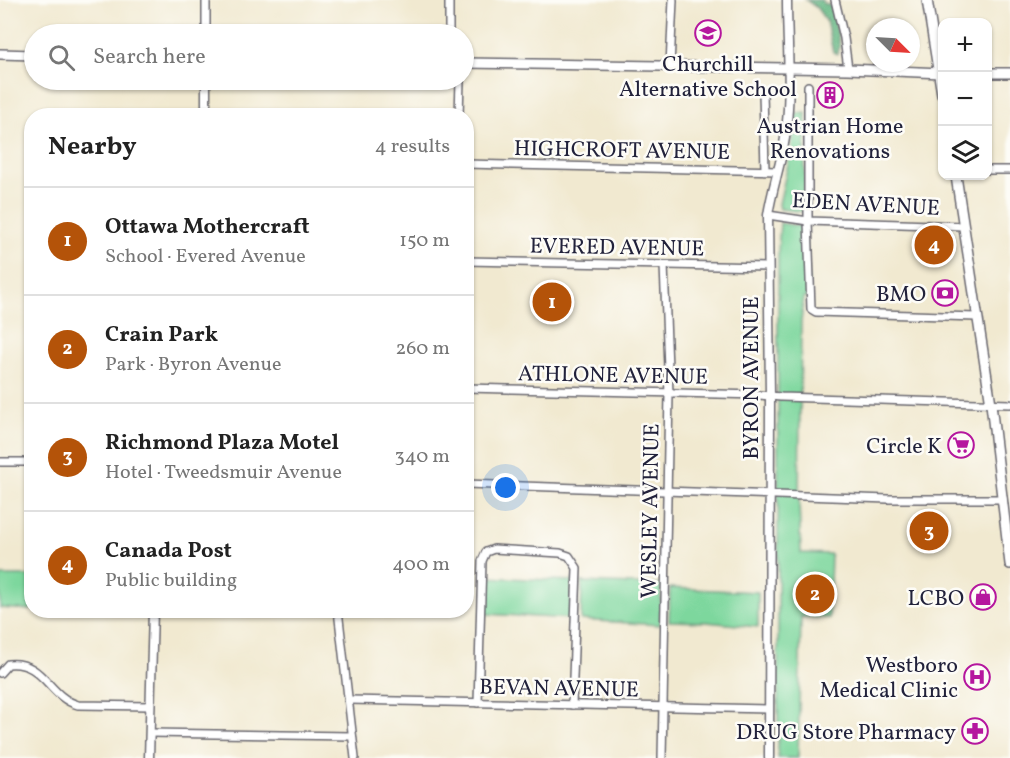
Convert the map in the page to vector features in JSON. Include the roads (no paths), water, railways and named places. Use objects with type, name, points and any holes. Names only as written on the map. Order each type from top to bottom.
[{"type":"main road","points":[[927,0],[940,72]]},
{"type":"main road","points":[[0,54],[24,55]]},
{"type":"main road","points":[[474,63],[848,69],[938,73]]},
{"type":"main road","points":[[992,72],[1010,73]]},
{"type":"main road","points":[[957,180],[1006,505],[1010,564]]},
{"type":"street","points":[[206,0],[206,24]]},
{"type":"street","points":[[449,0],[449,24]]},
{"type":"street","points":[[670,66],[673,0]]},
{"type":"street","name":"BYRON AVENUE","points":[[769,758],[768,214],[786,137],[787,0]]},
{"type":"street","points":[[835,0],[844,38],[848,69]]},
{"type":"street","points":[[808,86],[808,220],[811,309],[816,312],[976,317]]},
{"type":"street","points":[[206,90],[206,108]]},
{"type":"street","points":[[459,108],[460,90]]},
{"type":"street","points":[[763,92],[765,170]]},
{"type":"street","name":"HIGHCROFT AVENUE","points":[[474,164],[777,171]]},
{"type":"street","points":[[992,170],[1010,170]]},
{"type":"street","name":"EDEN AVENUE","points":[[768,214],[808,220],[963,226]]},
{"type":"street","name":"EVERED AVENUE","points":[[474,261],[768,267]]},
{"type":"street","name":"WESLEY AVENUE","points":[[662,758],[669,394],[664,265]]},
{"type":"street","name":"ATHLONE AVENUE","points":[[474,388],[1010,404]]},
{"type":"street","points":[[0,462],[24,462]]},
{"type":"street","points":[[474,484],[1006,505]]},
{"type":"street","points":[[478,703],[482,561],[486,552],[494,549],[560,553],[569,556],[577,568],[572,705]]},
{"type":"street","points":[[149,758],[153,618]]},
{"type":"street","points":[[339,618],[355,758]]},
{"type":"street","points":[[0,673],[8,664],[19,663],[29,667],[45,679],[68,703],[150,706]]},
{"type":"street","name":"BEVAN AVENUE","points":[[349,700],[769,710]]},
{"type":"street","points":[[150,733],[352,736]]},
{"type":"place","name":"Churchill Alternative School","points":[[708,33]]},
{"type":"place","name":"Austrian Home Renovations","points":[[830,95]]},
{"type":"place","name":"Canada Post","points":[[934,245]]},
{"type":"place","name":"BMO","points":[[945,293]]},
{"type":"place","name":"Ottawa Mothercraft","points":[[552,302]]},
{"type":"place","name":"Circle K","points":[[961,445]]},
{"type":"place","name":"Richmond Plaza Motel","points":[[929,531]]},
{"type":"place","name":"Crain Park","points":[[815,594]]},
{"type":"place","name":"LCBO","points":[[983,597]]},
{"type":"place","name":"Westboro Medical Clinic","points":[[977,677]]},
{"type":"place","name":"DRUG Store Pharmacy","points":[[975,731]]}]
